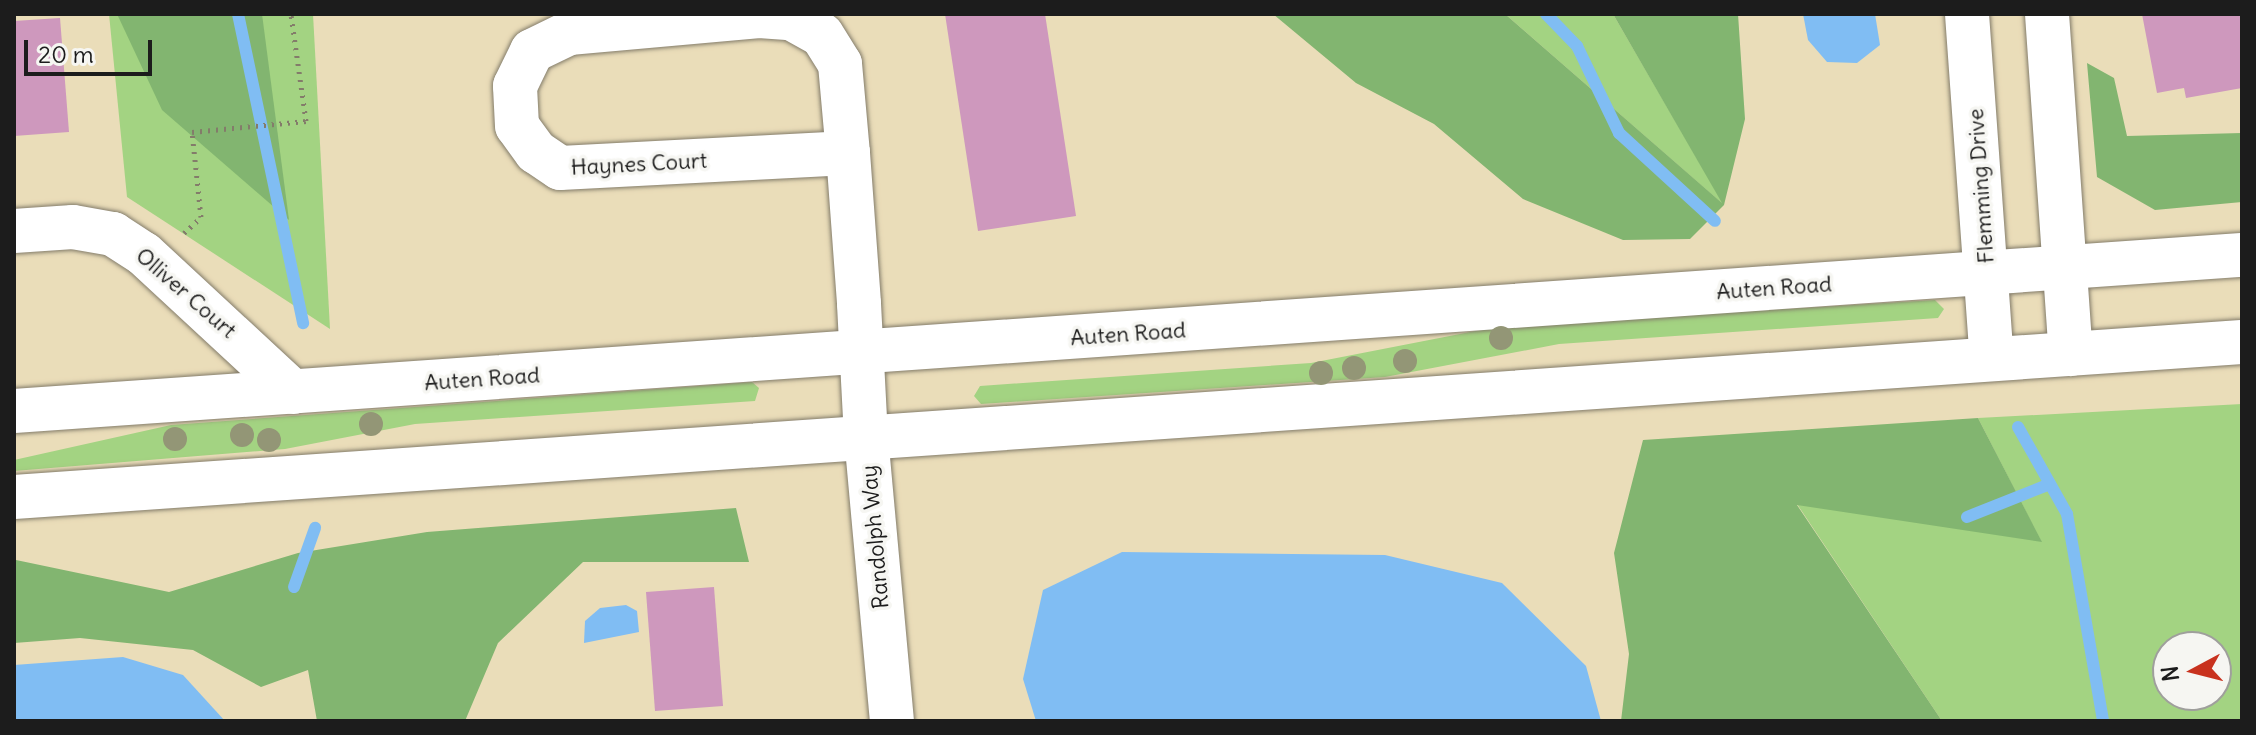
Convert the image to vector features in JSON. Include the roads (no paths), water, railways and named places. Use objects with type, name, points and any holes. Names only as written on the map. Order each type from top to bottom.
[{"type":"street","name":"Flemming Drive","points":[[1967,14],[1992,359]]},
{"type":"street","points":[[2047,14],[2071,354]]},
{"type":"street","name":"Haynes Court","points":[[848,153],[560,168],[536,152],[517,126],[515,86],[532,51],[569,33],[791,18],[822,35],[840,64],[848,153],[862,353]]},
{"type":"street","name":"Olliver Court","points":[[29,230],[113,234],[144,254],[293,392]]},
{"type":"street","name":"Auten Road","points":[[14,411],[2242,255]]},
{"type":"street","points":[[14,497],[2242,342]]},
{"type":"street","name":"Randolph Way","points":[[862,353],[866,436],[892,721]]},
{"type":"water","points":[[1803,14],[1875,14],[1880,45],[1857,63],[1827,62],[1808,40]]},
{"type":"water","points":[[1122,552],[1385,555],[1502,583],[1586,666],[1601,721],[1036,721],[1023,679],[1043,590]]},
{"type":"water","points":[[626,605],[637,611],[639,632],[584,643],[585,621],[600,608]]},
{"type":"water","points":[[123,657],[183,675],[225,721],[14,721],[14,665]]},
{"type":"waterway","points":[[238,14],[303,323]]},
{"type":"waterway","points":[[1546,14],[1577,46],[1619,133],[1715,221]]},
{"type":"waterway","points":[[2018,427],[2067,514],[2103,721]]},
{"type":"waterway","points":[[1967,517],[2050,484]]},
{"type":"waterway","points":[[294,587],[315,528]]}]
